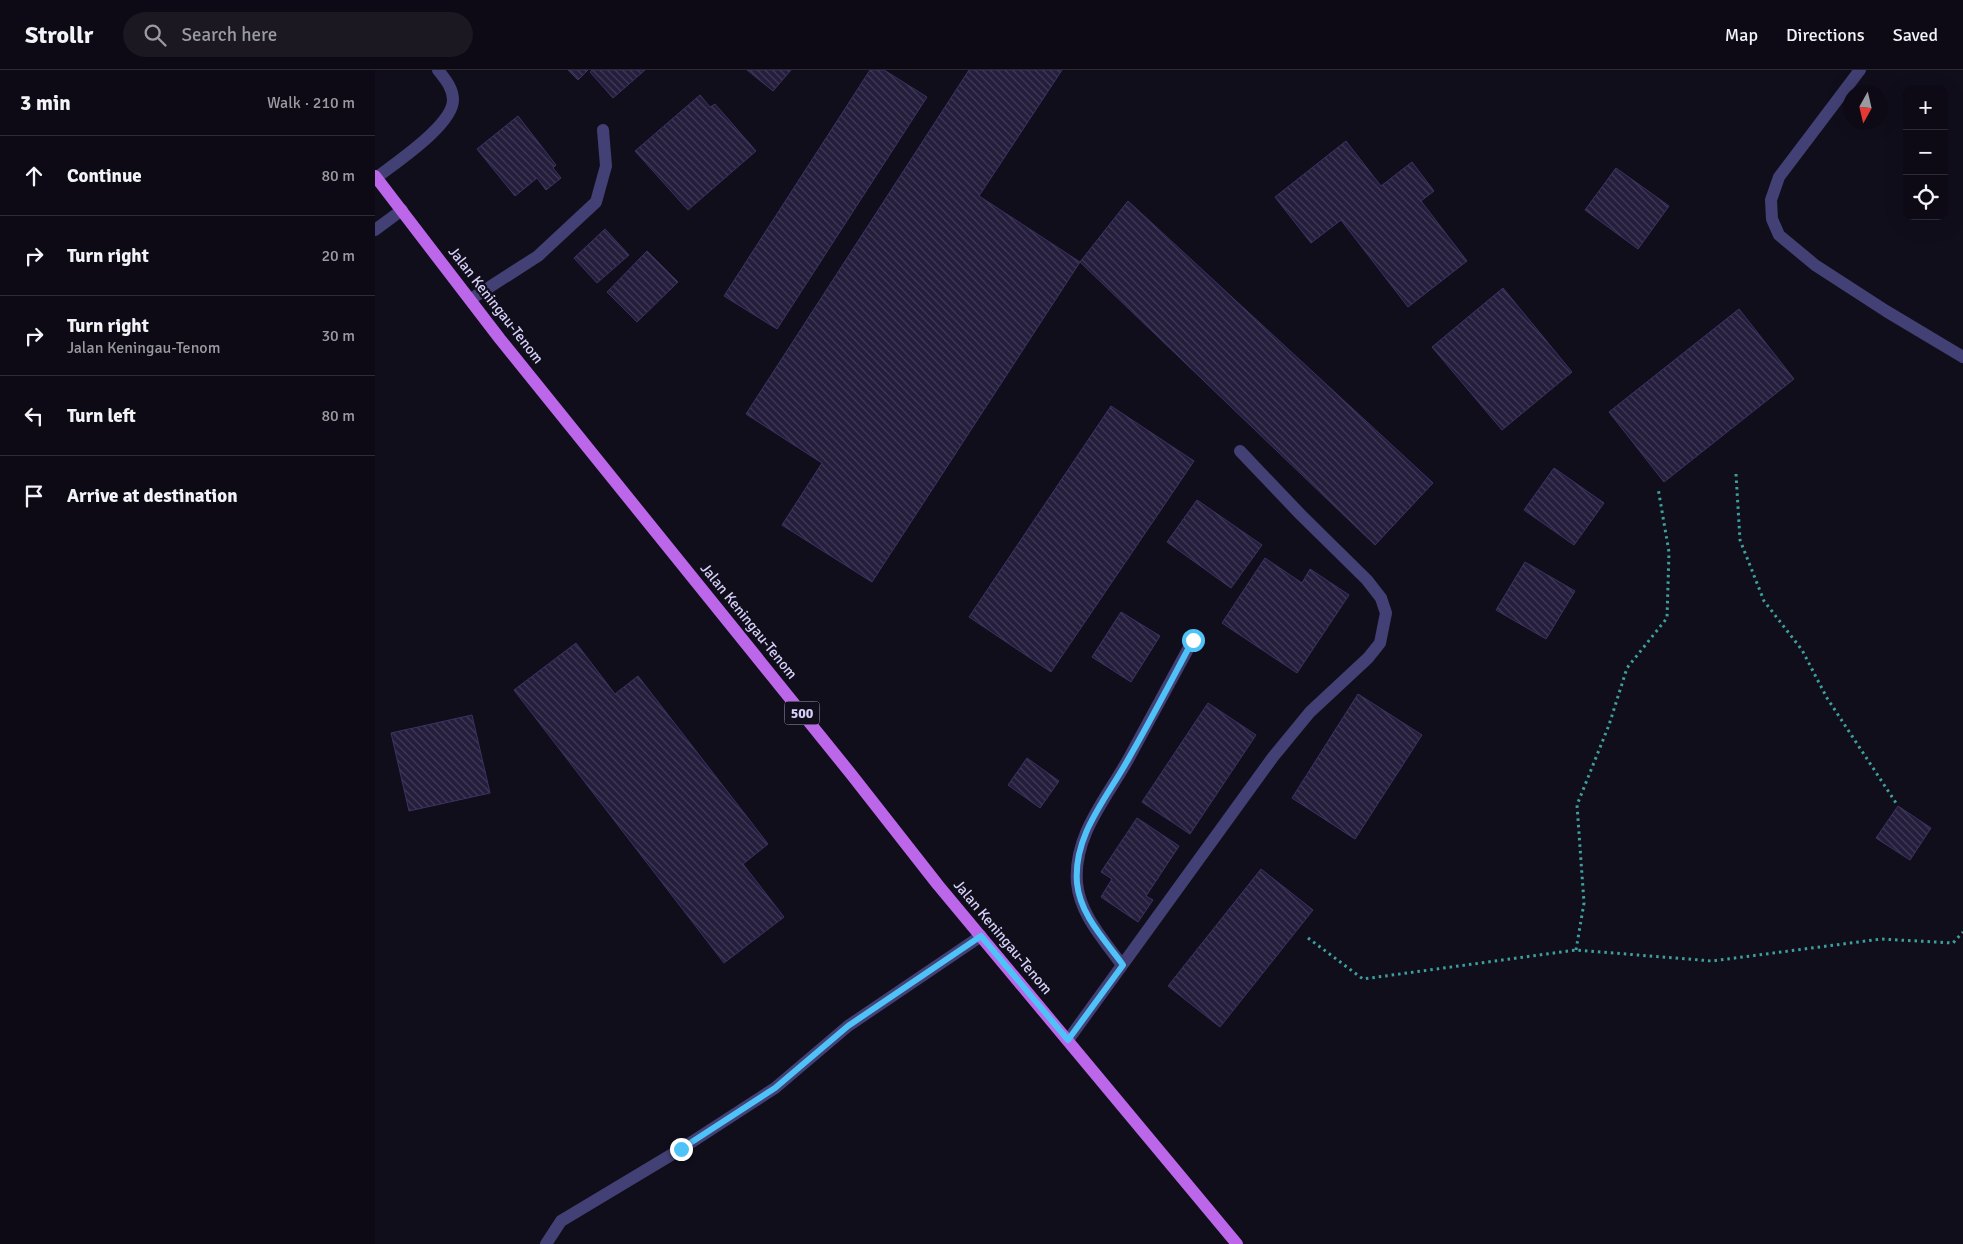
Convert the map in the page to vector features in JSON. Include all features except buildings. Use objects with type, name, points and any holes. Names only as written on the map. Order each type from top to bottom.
[{"type":"main road","name":"Jalan Keningau-Tenom","points":[[376,177],[500,339],[981,936],[1237,1244]]},
{"type":"street","points":[[376,177],[429,136],[444,121],[453,102],[450,86],[438,70]]},
{"type":"street","points":[[1860,70],[1779,177],[1771,200],[1772,219],[1779,235],[1815,265],[1886,311],[1963,357]]},
{"type":"street","points":[[471,299],[537,256],[595,202],[607,166],[603,130]]},
{"type":"street","points":[[375,230],[402,210]]},
{"type":"street","points":[[1068,1040],[1273,757],[1310,712],[1368,658],[1380,643],[1384,630],[1385,613],[1381,598],[1367,580],[1240,451]]},
{"type":"street","points":[[1123,965],[1087,916],[1077,884],[1079,848],[1095,812],[1129,759],[1193,640]]},
{"type":"street","points":[[546,1244],[561,1221],[681,1149],[775,1088],[848,1026],[981,936]]},
{"type":"path","points":[[1736,474],[1740,540],[1765,601],[1802,650],[1827,698],[1898,806]]},
{"type":"path","points":[[1576,950],[1584,902],[1577,806],[1609,725],[1627,668],[1667,618],[1669,552],[1658,488]]},
{"type":"path","points":[[1308,938],[1363,979],[1576,950],[1712,962],[1881,939],[1953,943],[1963,932]]},
{"type":"route","points":[[681,1149],[775,1088],[848,1026],[981,936],[1068,1040],[1123,965],[1087,916],[1077,884],[1079,848],[1095,812],[1129,759],[1193,640]]}]
